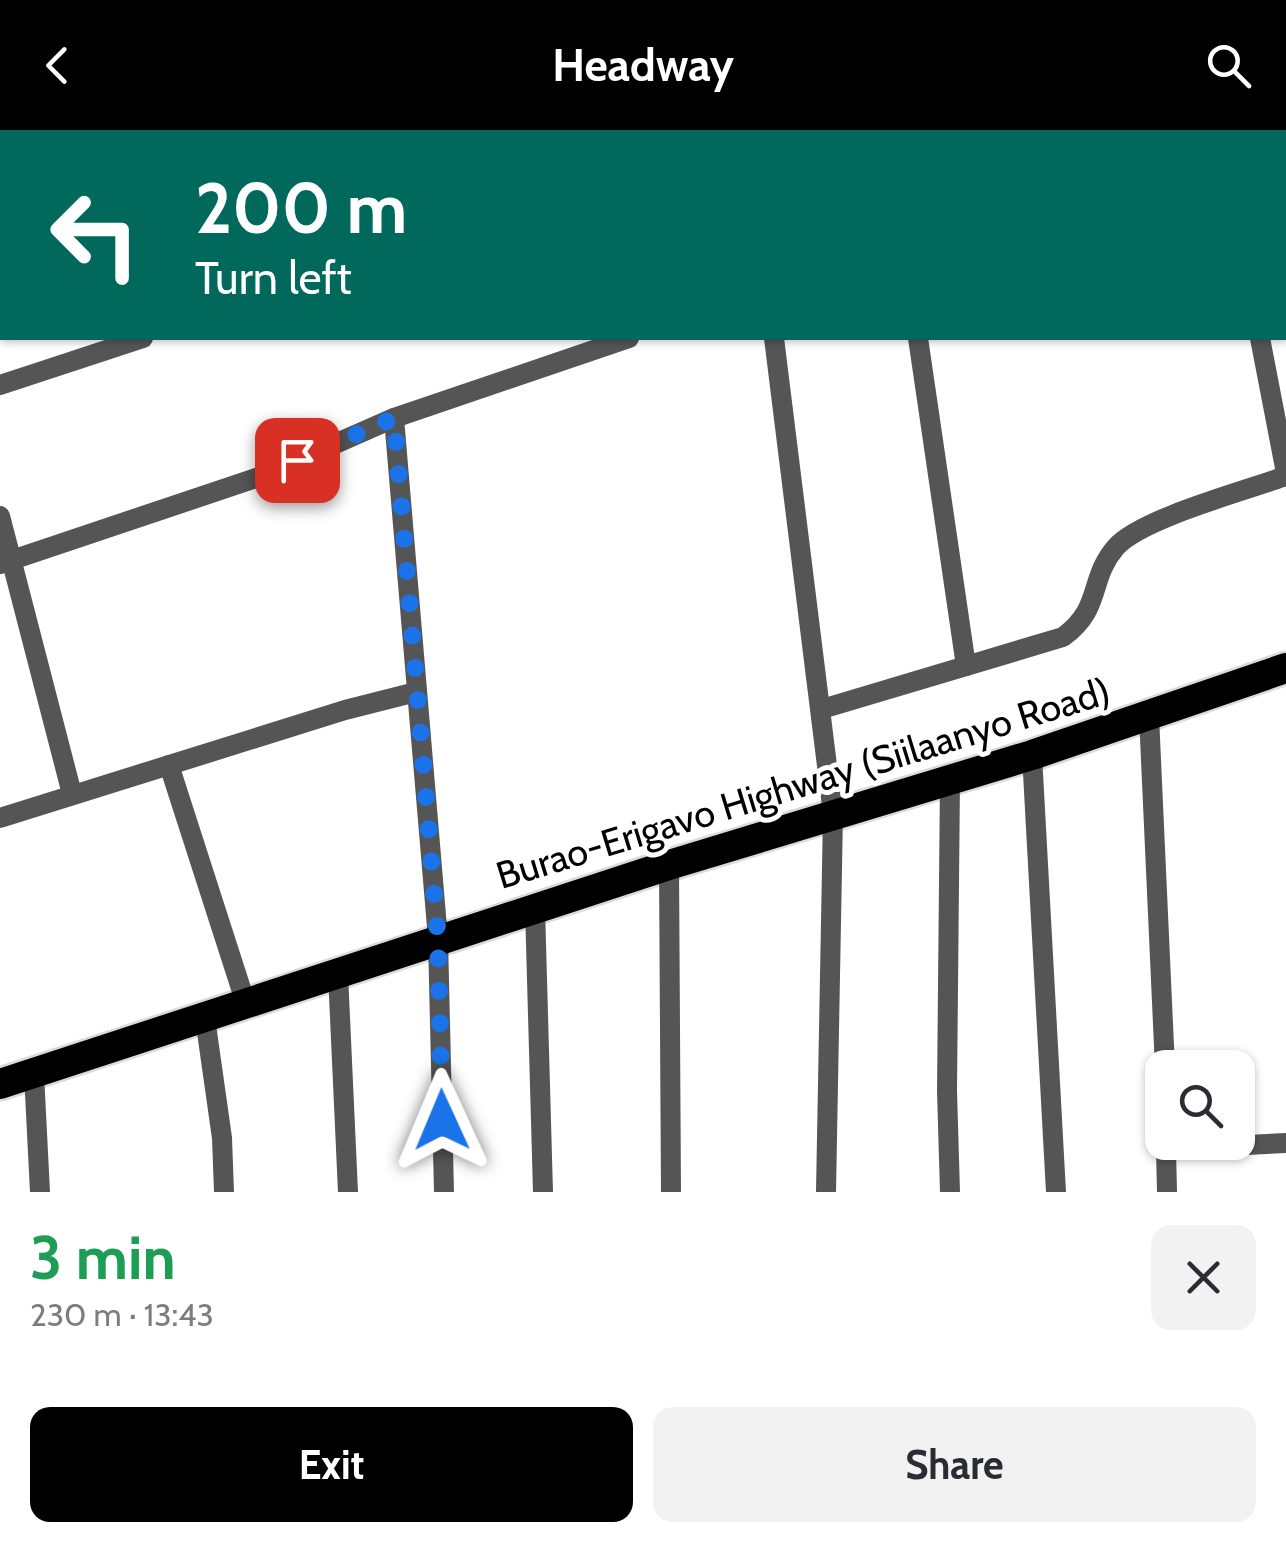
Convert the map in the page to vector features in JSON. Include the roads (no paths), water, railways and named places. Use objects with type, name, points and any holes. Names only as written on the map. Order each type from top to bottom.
[{"type":"highway","name":"Burao-Erigavo Highway (Siilaanyo Road)","points":[[0,1084],[669,865],[1032,755],[1286,668]]},
{"type":"street","points":[[0,385],[137,340]]},
{"type":"street","points":[[6,562],[262,476],[394,418],[623,340]]},
{"type":"street","points":[[774,340],[832,814],[826,1192]]},
{"type":"street","points":[[918,340],[966,666]]},
{"type":"street","points":[[822,709],[1062,637],[1082,623],[1104,564],[1132,532],[1286,474],[1260,340]]},
{"type":"street","points":[[394,418],[438,939],[444,1192]]},
{"type":"street","points":[[0,516],[6,562],[72,794]]},
{"type":"street","points":[[0,818],[344,710],[416,692]]},
{"type":"street","points":[[1149,716],[1165,1050]]},
{"type":"street","points":[[1032,755],[1056,1192]]},
{"type":"street","points":[[169,765],[246,1004]]},
{"type":"street","points":[[950,778],[950,1192]]},
{"type":"street","points":[[669,865],[670,1192]]},
{"type":"street","points":[[535,908],[542,1192]]},
{"type":"street","points":[[338,974],[348,1192]]},
{"type":"street","points":[[205,1018],[222,1138],[224,1192]]},
{"type":"street","points":[[34,1074],[40,1192]]},
{"type":"street","points":[[1255,1144],[1286,1143]]},
{"type":"street","points":[[1166,1160],[1167,1192]]}]
